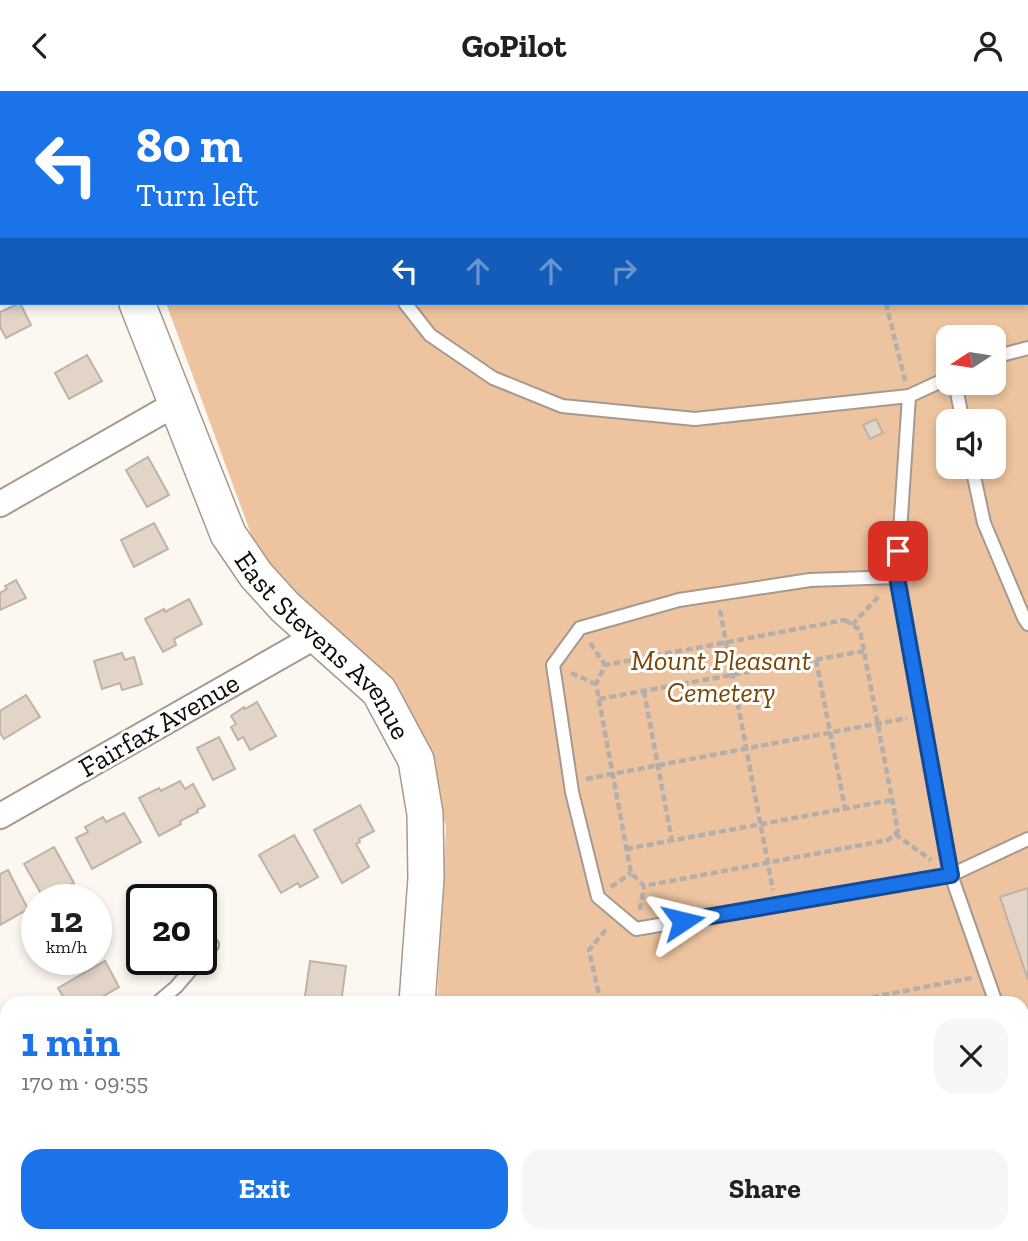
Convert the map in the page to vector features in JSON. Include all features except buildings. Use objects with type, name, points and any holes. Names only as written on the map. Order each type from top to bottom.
[{"type":"street","name":"East Stevens Avenue","points":[[138,305],[228,534],[256,575],[285,607],[379,691],[416,760],[425,814],[426,879],[418,996]]},
{"type":"street","points":[[0,504],[177,403]]},
{"type":"street","name":"Fairfax Avenue","points":[[0,816],[318,635]]},
{"type":"lane","points":[[407,305],[430,335],[493,378],[562,406],[695,419],[909,395],[936,383]]},
{"type":"lane","points":[[1006,354],[1028,348]]},
{"type":"lane","points":[[909,395],[897,577],[951,875],[994,996]]},
{"type":"lane","points":[[975,479],[984,523],[1028,624]]},
{"type":"lane","points":[[897,577],[810,580],[679,600],[580,628],[552,665],[570,782],[598,897],[636,929],[951,875],[1028,839]]},
{"type":"lane","points":[[165,996],[186,975]]},
{"type":"path","points":[[886,305],[909,395]]},
{"type":"path","points":[[852,625],[897,577]]},
{"type":"path","points":[[717,594],[775,905]]},
{"type":"path","points":[[845,620],[860,630],[898,831],[888,840],[644,886],[631,873],[596,684],[605,665],[845,620]]},
{"type":"path","points":[[580,628],[605,665]]},
{"type":"path","points":[[599,699],[864,651]]},
{"type":"path","points":[[816,660],[845,808]]},
{"type":"path","points":[[644,691],[672,841]]},
{"type":"path","points":[[570,782],[922,715]]},
{"type":"path","points":[[626,849],[892,800]]},
{"type":"path","points":[[895,834],[951,875]]},
{"type":"path","points":[[599,996],[589,950],[618,913]]},
{"type":"path","points":[[877,996],[986,975]]},
{"type":"green space","name":"Mount Pleasant Cemetery","points":[[167,305],[1028,305],[1028,996],[437,996],[446,826],[409,712],[258,553]]},
{"type":"route","points":[[683,921],[951,875],[897,577],[898,551]]}]
